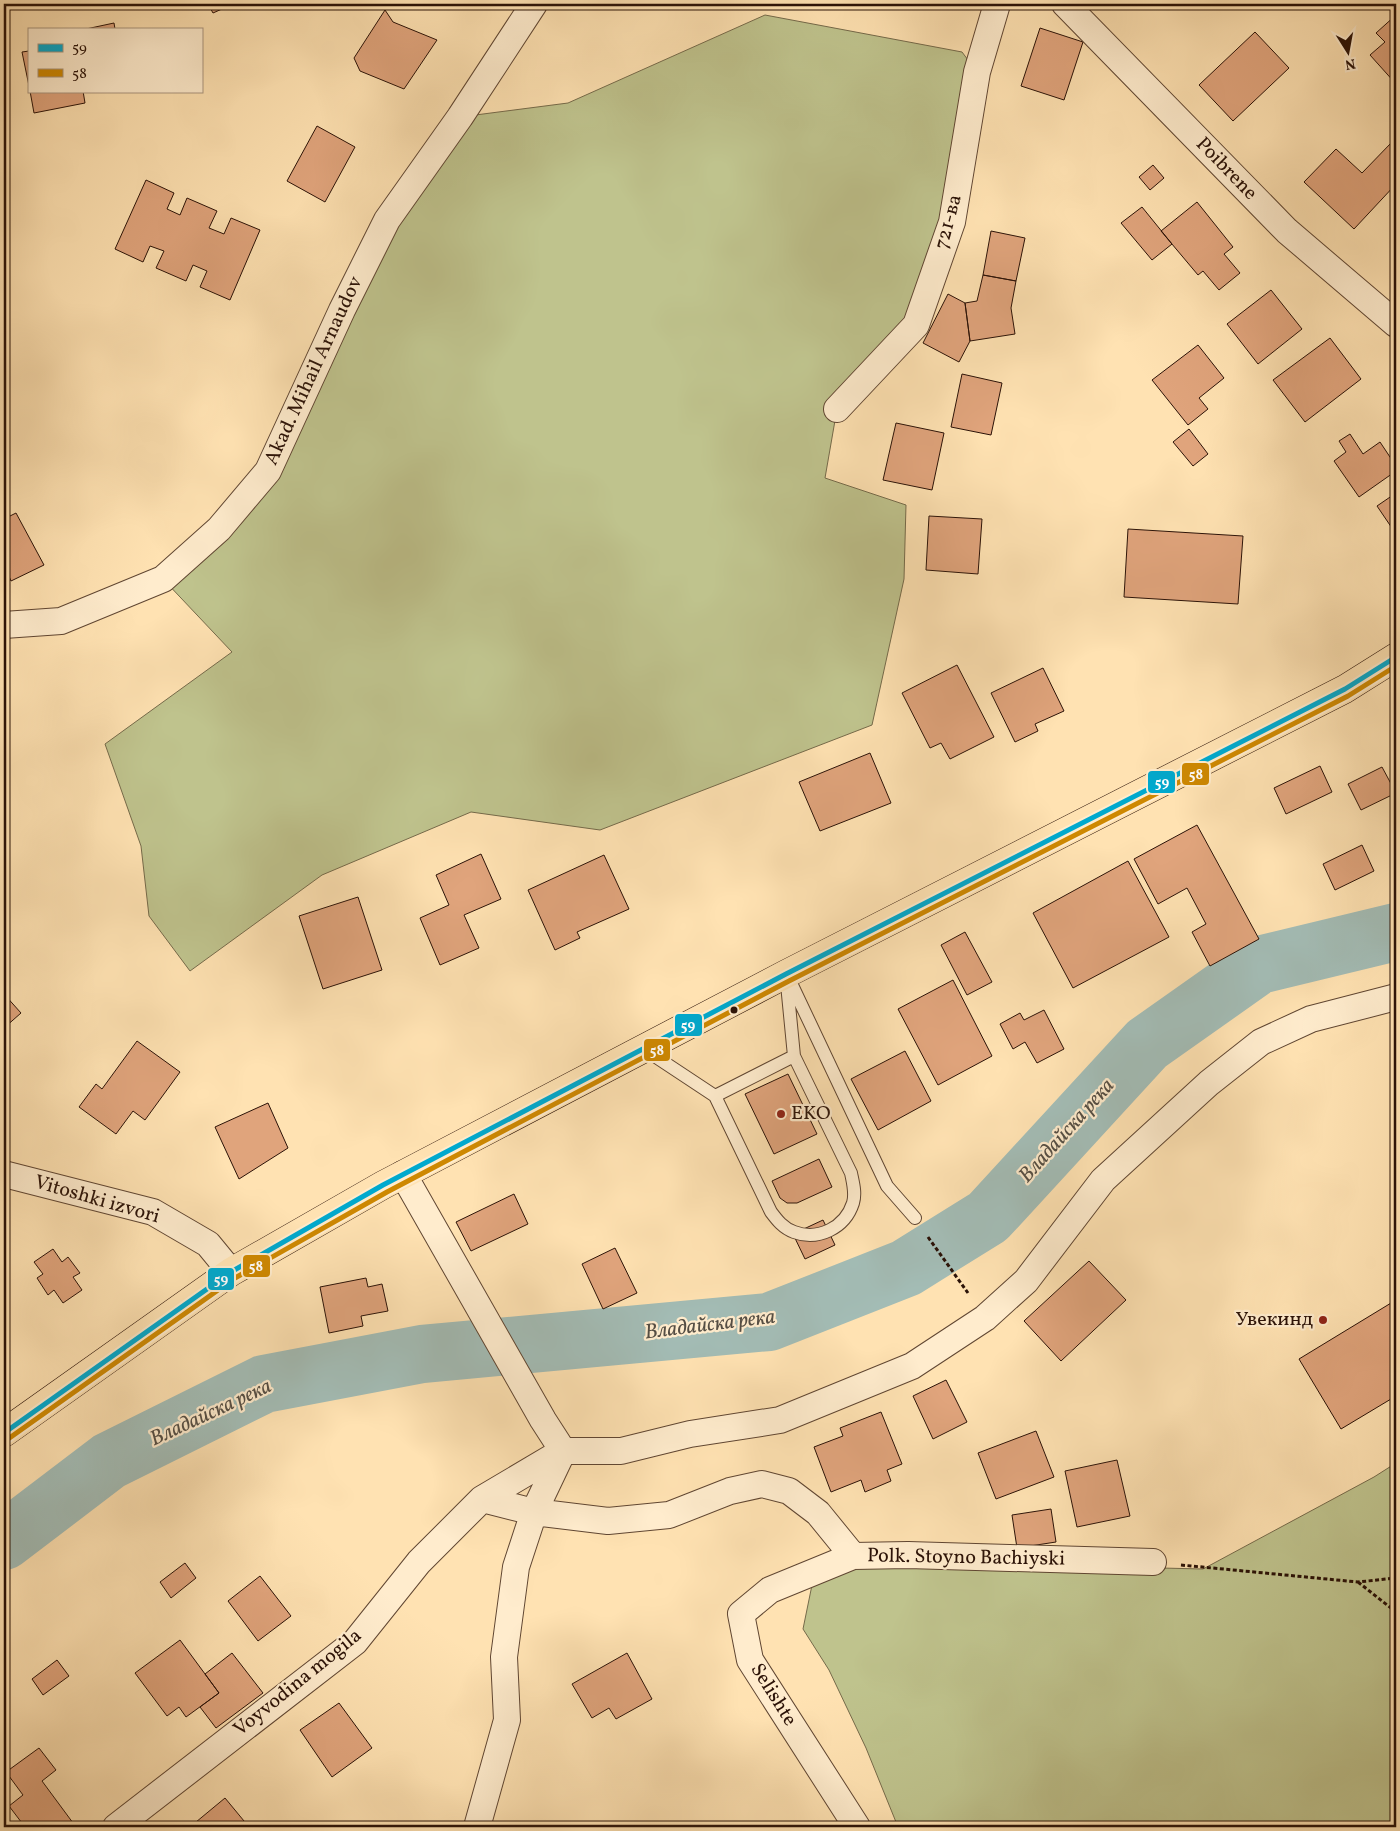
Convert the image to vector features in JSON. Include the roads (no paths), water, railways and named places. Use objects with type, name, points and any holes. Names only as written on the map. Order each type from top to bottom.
[{"type":"main road","points":[[4,1433],[231,1272],[403,1174],[786,974],[1345,689],[1396,656]]},
{"type":"street","name":"Akad. Mihail Arnaudov","points":[[4,625],[60,621],[163,579],[219,529],[268,471],[342,310],[387,220],[460,117],[534,4]]},
{"type":"street","name":"721-ва","points":[[837,410],[916,325],[952,222],[977,72],[997,4]]},
{"type":"street","name":"Poibrene","points":[[1066,4],[1287,231],[1396,324]]},
{"type":"street","points":[[563,1452],[621,1451],[690,1434],[780,1420],[912,1366],[985,1318],[1026,1281],[1103,1180],[1209,1083],[1260,1042],[1311,1019],[1396,997]]},
{"type":"street","name":"Vitoshki izvori","points":[[4,1174],[153,1212],[208,1244],[231,1272]]},
{"type":"street","points":[[403,1174],[563,1452]]},
{"type":"street","points":[[477,1827],[507,1720],[504,1657],[516,1566],[534,1512],[563,1452]]},
{"type":"street","name":"Voyvodina mogila","points":[[116,1827],[354,1642],[419,1562],[482,1499],[563,1452]]},
{"type":"street","name":"Polk. Stoyno Bachiyski","points":[[482,1499],[534,1512],[608,1521],[669,1515],[730,1491],[762,1484],[789,1491],[818,1513],[853,1556],[908,1555],[1153,1562]]},
{"type":"street","name":"Selishte","points":[[853,1556],[770,1590],[741,1614],[750,1660],[856,1827]]},
{"type":"lane","points":[[644,1049],[714,1096],[770,1212],[780,1224],[792,1232],[807,1235],[822,1233],[836,1227],[846,1216],[853,1202],[854,1187],[851,1173],[794,1056],[786,974]]},
{"type":"lane","points":[[786,974],[887,1186],[914,1218]]},
{"type":"lane","points":[[714,1096],[794,1056]]},
{"type":"waterway","name":"Владайска река","points":[[4,1541],[109,1461],[264,1384],[422,1354],[769,1322],[906,1268],[988,1217],[1147,1044],[1259,965],[1396,932]]},
{"type":"place","name":"EKO","points":[[781,1114]]},
{"type":"place","name":"Увекинд","points":[[1323,1320]]}]
